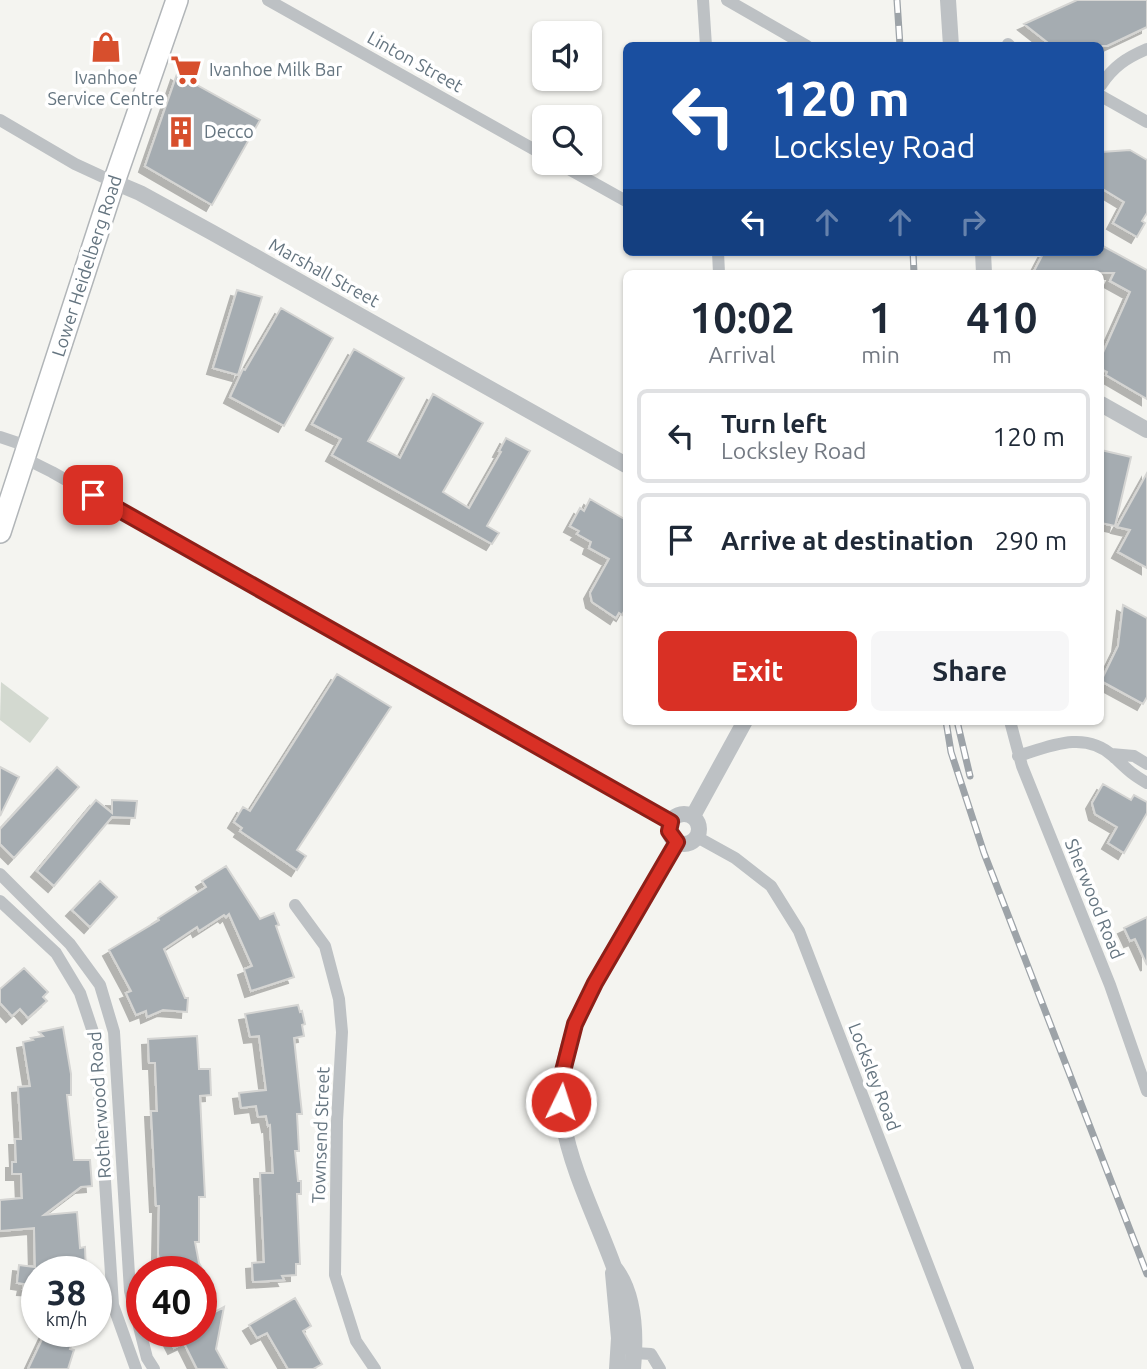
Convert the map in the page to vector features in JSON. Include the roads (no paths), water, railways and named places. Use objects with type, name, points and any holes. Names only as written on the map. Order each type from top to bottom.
[{"type":"main road","name":"Lower Heidelberg Road","points":[[0,532],[114,182],[177,0]]},
{"type":"street","name":"Linton Street","points":[[268,0],[532,148]]},
{"type":"street","points":[[703,0],[706,42]]},
{"type":"street","points":[[727,0],[800,42]]},
{"type":"street","points":[[948,0],[951,42]]},
{"type":"street","points":[[1104,80],[1111,70],[1147,49]]},
{"type":"street","points":[[1104,98],[1147,122]]},
{"type":"street","name":"Marshall Street","points":[[0,120],[75,164],[140,193],[193,222],[623,463]]},
{"type":"street","points":[[579,175],[623,199]]},
{"type":"street","points":[[1104,406],[1147,430]]},
{"type":"street","points":[[0,437],[52,471],[671,822]]},
{"type":"street","points":[[693,817],[743,725]]},
{"type":"street","name":"Sherwood Road","points":[[1011,725],[1018,756],[1143,1070],[1147,1091]]},
{"type":"street","points":[[1018,756],[1054,744],[1080,741],[1093,744],[1111,754],[1126,771],[1147,783]]},
{"type":"street","points":[[1111,754],[1134,757],[1147,764]]},
{"type":"street","points":[[683,814],[693,817],[699,828],[697,837],[688,844],[677,842],[669,831],[671,822],[683,814]]},
{"type":"street","name":"Locksley Road","points":[[697,837],[735,858],[771,886],[799,931],[968,1369]]},
{"type":"street","points":[[660,1369],[651,1354],[634,1361],[627,1294],[614,1267],[568,1140],[561,1102],[563,1071],[575,1024],[595,983],[677,842]]},
{"type":"street","name":"Rotherwood Road","points":[[0,874],[70,944],[100,985],[114,1032],[130,1291],[151,1364]]},
{"type":"street","name":"Rotherwood Road","points":[[0,901],[55,953],[80,993],[96,1041],[113,1306],[132,1368]]},
{"type":"street","name":"Townsend Street","points":[[295,905],[325,946],[339,999],[342,1032],[337,1121],[335,1275],[356,1341],[375,1369]]},
{"type":"street","points":[[614,1267],[612,1277],[618,1309],[619,1339],[617,1369]]},
{"type":"street","points":[[132,1368],[151,1364]]},
{"type":"railway","points":[[897,0],[900,42]]},
{"type":"railway","points":[[913,256],[914,270]]},
{"type":"railway","points":[[947,725],[951,752],[984,853],[1147,1274]]},
{"type":"railway","points":[[958,725],[970,776]]},
{"type":"place","name":"Ivanhoe Service Centre","points":[[106,47]]},
{"type":"place","name":"Ivanhoe Milk Bar","points":[[186,70]]},
{"type":"place","name":"Decco","points":[[181,132]]}]
